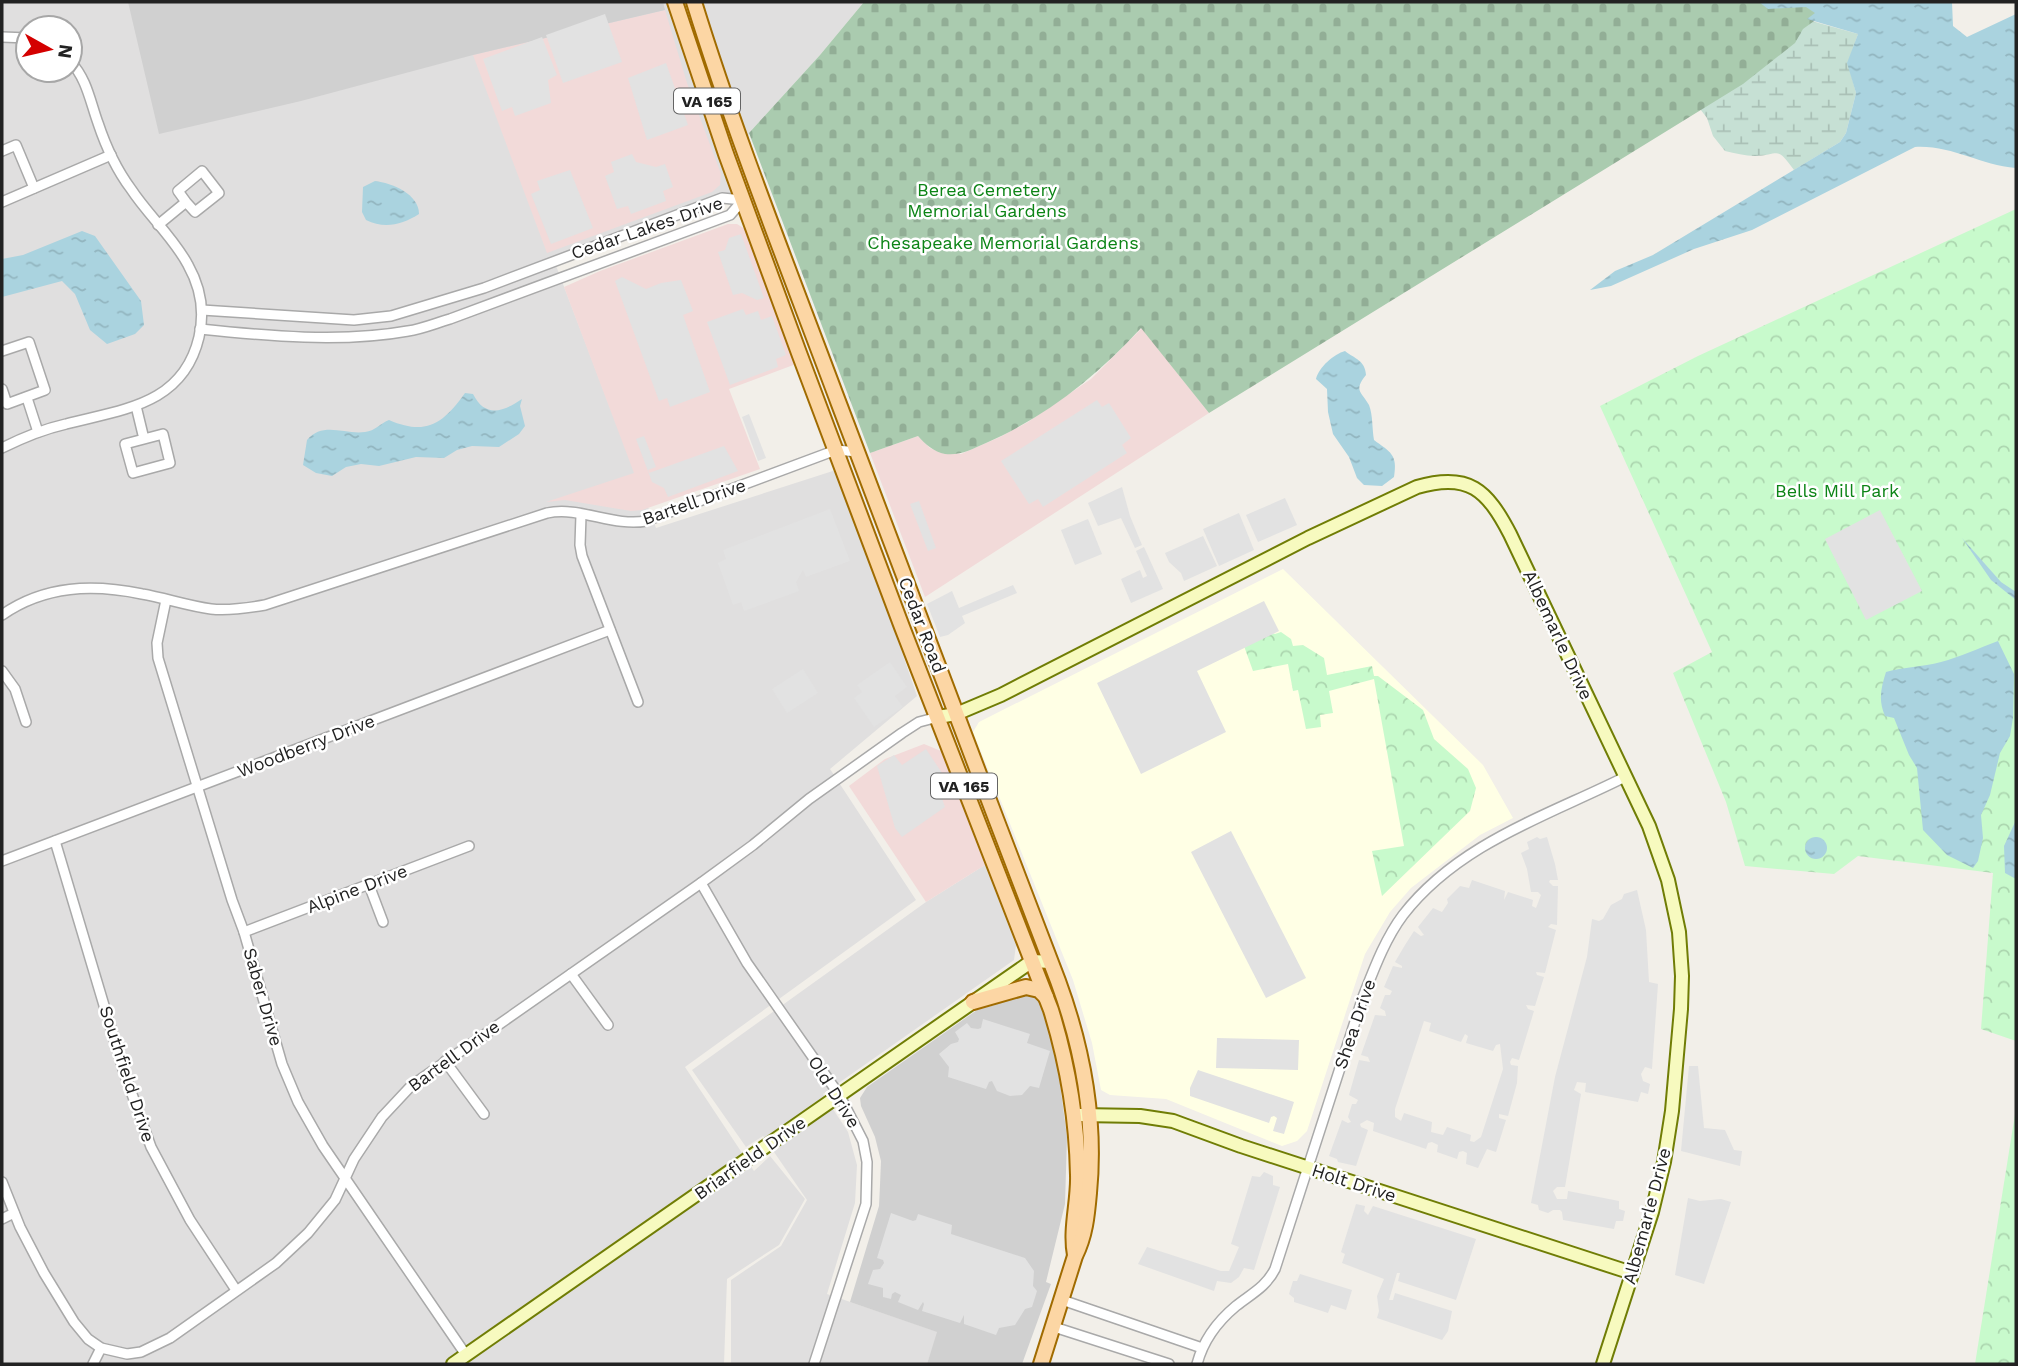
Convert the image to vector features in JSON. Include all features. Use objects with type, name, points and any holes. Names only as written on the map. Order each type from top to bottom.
[{"type":"main road","name":"Cedar Road","points":[[675,2],[743,200],[836,450],[1046,998],[1061,1046],[1073,1116],[1078,1173],[1073,1242],[1075,1256]]},
{"type":"main road","name":"Cedar Road","points":[[694,2],[747,157],[1075,1032],[1089,1115],[1091,1160],[1087,1216],[1082,1243],[1075,1256],[1041,1364]]},
{"type":"main road","points":[[747,157],[743,200],[751,202],[758,212],[792,301],[815,339]]},
{"type":"main road","points":[[973,1002],[1026,987],[1040,990],[1046,998]]},
{"type":"street","points":[[2,448],[38,432],[136,407],[164,391],[180,376],[197,345],[201,329],[202,310],[197,283],[188,264],[135,197],[111,155],[84,80]]},
{"type":"street","points":[[2,151],[16,145],[34,188]]},
{"type":"street","points":[[2,202],[111,155]]},
{"type":"street","points":[[202,172],[219,193],[195,212],[186,202],[178,191],[202,172]]},
{"type":"street","name":"Cedar Lakes Drive","points":[[202,310],[354,320],[391,316],[484,288],[722,198],[743,200]]},
{"type":"street","name":"Cedar Lakes Drive","points":[[201,329],[335,337],[410,331],[462,315],[730,215],[743,200]]},
{"type":"street","points":[[158,225],[186,202]]},
{"type":"street","points":[[2,351],[29,342],[45,390],[7,404],[2,389]]},
{"type":"street","points":[[27,398],[38,432]]},
{"type":"street","points":[[136,407],[144,439]]},
{"type":"street","points":[[163,434],[170,463],[133,473],[125,444],[144,439],[163,434]]},
{"type":"street","name":"Bartell Drive","points":[[2,615],[31,599],[65,589],[85,587],[125,590],[211,609],[265,605],[547,513],[562,512],[628,523],[646,521],[836,450],[858,452]]},
{"type":"street","name":"Albemarle Drive","points":[[938,717],[956,715],[1060,667],[1308,538],[1405,492],[1432,482],[1458,481],[1471,485],[1486,496],[1499,513],[1649,826],[1668,880],[1679,932],[1682,976],[1672,1111],[1664,1163],[1652,1212],[1603,1364]]},
{"type":"street","points":[[581,515],[582,556],[638,702]]},
{"type":"street","name":"Saber Drive","points":[[166,600],[157,643],[158,658],[292,1089],[310,1125],[466,1355]]},
{"type":"street","name":"Woodberry Drive","points":[[2,861],[610,630]]},
{"type":"street","points":[[2,671],[15,689],[26,722]]},
{"type":"street","name":"Bartell Drive","points":[[101,1348],[127,1354],[151,1349],[286,1255],[335,1200],[359,1150],[382,1117],[411,1086],[701,883],[809,799],[902,733],[919,722],[938,717]]},
{"type":"street","name":"Shea Drive","points":[[1197,1364],[1202,1348],[1219,1322],[1271,1278],[1363,997],[1378,960],[1403,916],[1457,863],[1508,831],[1625,777]]},
{"type":"street","name":"Southfield Drive","points":[[55,841],[120,1056],[151,1147],[190,1220],[236,1290]]},
{"type":"street","name":"Alpine Drive","points":[[244,932],[469,846]]},
{"type":"street","name":"Old Drive","points":[[701,883],[747,963],[840,1096],[863,1141],[867,1163],[866,1204],[814,1364]]},
{"type":"street","points":[[369,885],[383,922]]},
{"type":"street","points":[[1032,961],[1051,962]]},
{"type":"street","name":"Briarfield Drive","points":[[453,1364],[1032,961]]},
{"type":"street","points":[[571,974],[608,1025]]},
{"type":"street","points":[[445,1061],[484,1114]]},
{"type":"street","name":"Holt Drive","points":[[1073,1116],[1140,1115],[1172,1121],[1632,1273]]},
{"type":"street","points":[[2,1182],[44,1273],[74,1322],[88,1339],[101,1348],[93,1364]]},
{"type":"street","points":[[2,1219],[15,1213]]},
{"type":"street","points":[[1062,1300],[1202,1348]]},
{"type":"street","points":[[1054,1327],[1169,1364]]},
{"type":"shaded area","points":[[2,2],[864,2],[749,133],[739,195],[555,263],[656,528],[839,469],[917,696],[830,769],[916,900],[685,1067],[754,1171],[770,1156],[805,1199],[779,1245],[727,1279],[724,1364],[2,1364]]},
{"type":"shaded area","points":[[128,2],[663,2],[665,10],[159,134]]},
{"type":"shaded area","points":[[665,10],[687,83],[721,174],[720,185],[712,192],[547,253],[473,55]]},
{"type":"shaded area","points":[[605,14],[622,62],[563,83],[546,35]]},
{"type":"shaded area","points":[[542,37],[557,75],[548,80],[551,103],[515,116],[512,107],[502,111],[483,59]]},
{"type":"shaded area","points":[[666,63],[688,125],[647,140],[628,78]]},
{"type":"shaded area","points":[[632,154],[636,162],[656,167],[665,164],[673,187],[663,191],[666,201],[631,214],[628,206],[617,209],[605,176],[614,172],[611,162]]},
{"type":"shaded area","points":[[570,170],[593,228],[551,244],[531,194],[540,190],[537,181]]},
{"type":"shaded area","points":[[728,224],[737,224],[745,229],[750,237],[796,364],[729,389],[760,469],[642,510],[631,511],[565,500],[546,502],[634,473],[564,287]]},
{"type":"shaded area","points":[[741,234],[764,298],[757,300],[742,293],[733,295],[718,252],[725,250],[729,238]]},
{"type":"shaded area","points":[[622,277],[646,289],[681,280],[693,311],[683,315],[710,392],[670,407],[667,398],[659,401],[615,281]]},
{"type":"shaded area","points":[[743,309],[746,315],[758,311],[761,320],[772,316],[786,355],[776,359],[778,367],[730,385],[707,322]]},
{"type":"shaded area","points":[[1142,328],[1209,413],[925,597],[870,453],[918,436],[930,448],[942,453],[961,454],[1000,437],[1028,422],[1091,379]]},
{"type":"shaded area","points":[[1097,400],[1102,407],[1109,403],[1131,438],[1122,445],[1127,453],[1043,507],[1038,499],[1029,504],[1001,461]]},
{"type":"shaded area","points":[[749,414],[766,458],[758,461],[742,417]]},
{"type":"shaded area","points":[[644,436],[656,467],[648,470],[649,473],[724,446],[738,471],[668,497],[664,488],[652,482],[636,439]]},
{"type":"shaded area","points":[[1122,487],[1142,545],[1135,548],[1121,518],[1098,526],[1088,503]]},
{"type":"shaded area","points":[[1285,498],[1297,525],[1258,542],[1246,515]]},
{"type":"shaded area","points":[[919,501],[936,548],[928,551],[910,504]]},
{"type":"shaded area","points":[[830,509],[850,561],[806,577],[803,570],[796,582],[799,591],[744,611],[741,602],[733,605],[718,563],[726,559],[723,550]]},
{"type":"shaded area","points":[[1880,510],[1922,591],[1866,620],[1825,539]]},
{"type":"shaded area","points":[[1239,513],[1254,550],[1219,566],[1203,529]]},
{"type":"shaded area","points":[[1088,519],[1102,554],[1075,565],[1061,530]]},
{"type":"shaded area","points":[[1203,536],[1217,566],[1184,581],[1165,553]]},
{"type":"shaded area","points":[[1144,547],[1163,589],[1131,603],[1121,579],[1140,570],[1143,578],[1147,576],[1136,551]]},
{"type":"shaded area","points":[[1283,569],[1483,765],[1513,818],[1480,835],[1411,888],[1390,912],[1365,954],[1307,1131],[1297,1141],[1282,1146],[1166,1099],[1110,1095],[1101,1090],[1092,1043],[1073,980],[973,732],[979,722]]},
{"type":"shaded area","points":[[1013,585],[1017,593],[962,616],[965,623],[948,635],[940,637],[927,604],[952,591],[959,608]]},
{"type":"shaded area","points":[[1264,601],[1279,631],[1197,671],[1226,732],[1141,774],[1097,683]]},
{"type":"shaded area","points":[[890,662],[907,687],[895,696],[903,707],[874,727],[854,698],[862,692],[857,685]]},
{"type":"shaded area","points":[[803,669],[818,693],[787,713],[772,689]]},
{"type":"shaded area","points":[[924,744],[941,751],[985,865],[926,902],[849,786],[885,759]]},
{"type":"shaded area","points":[[926,749],[942,773],[935,779],[945,807],[902,837],[895,828],[877,766],[894,755],[902,765]]},
{"type":"shaded area","points":[[1231,831],[1306,978],[1266,998],[1191,852]]},
{"type":"shaded area","points":[[1537,837],[1547,837],[1558,880],[1549,882],[1558,886],[1557,925],[1551,924],[1548,927],[1556,930],[1545,973],[1536,972],[1544,977],[1535,1006],[1526,1005],[1534,1011],[1519,1060],[1512,1058],[1510,1062],[1511,1065],[1518,1066],[1517,1083],[1508,1116],[1499,1114],[1499,1118],[1506,1120],[1496,1152],[1487,1149],[1478,1168],[1466,1164],[1467,1153],[1463,1151],[1459,1152],[1457,1159],[1437,1152],[1438,1145],[1432,1142],[1428,1143],[1426,1149],[1373,1131],[1374,1123],[1367,1120],[1360,1124],[1368,1130],[1356,1166],[1338,1162],[1329,1156],[1342,1120],[1351,1122],[1348,1117],[1352,1104],[1356,1104],[1358,1100],[1349,1095],[1359,1060],[1370,1062],[1368,1057],[1361,1055],[1375,1015],[1386,1016],[1385,1011],[1380,1008],[1385,995],[1390,995],[1392,991],[1384,987],[1393,966],[1402,968],[1395,962],[1405,945],[1414,931],[1424,935],[1418,927],[1433,908],[1442,912],[1448,903],[1447,899],[1460,886],[1469,888],[1472,880],[1505,891],[1504,900],[1508,892],[1533,900],[1532,906],[1536,908],[1541,895],[1531,892],[1521,853],[1529,849],[1527,842]],"holes":[[[1424,1021],[1431,1023],[1429,1031],[1461,1042],[1465,1034],[1468,1036],[1466,1043],[1493,1051],[1496,1045],[1500,1044],[1503,1069],[1481,1137],[1474,1142],[1470,1141],[1471,1135],[1447,1127],[1443,1135],[1431,1132],[1432,1122],[1404,1113],[1401,1121],[1395,1117],[1395,1109]]]},
{"type":"shaded area","points":[[985,865],[1016,945],[1014,960],[823,1094],[848,1132],[857,1165],[855,1203],[827,1294],[938,1332],[927,1364],[731,1364],[731,1280],[781,1246],[807,1200],[763,1136],[746,1147],[692,1070],[926,902]]},
{"type":"shaded area","points":[[1637,890],[1646,930],[1649,982],[1658,984],[1652,1069],[1645,1067],[1641,1074],[1643,1081],[1650,1084],[1648,1094],[1641,1092],[1638,1102],[1585,1092],[1586,1083],[1577,1082],[1574,1090],[1581,1094],[1565,1187],[1557,1187],[1553,1191],[1557,1199],[1567,1199],[1568,1191],[1619,1201],[1619,1209],[1625,1211],[1623,1221],[1616,1221],[1614,1229],[1563,1220],[1560,1210],[1548,1213],[1531,1203],[1555,1077],[1587,957],[1592,919],[1603,919],[1611,905],[1622,899],[1624,894]]},
{"type":"shaded area","points":[[1021,991],[1041,997],[1055,1046],[1067,1137],[1065,1204],[1046,1282],[1051,1284],[1022,1364],[927,1364],[937,1332],[850,1302],[879,1206],[881,1161],[860,1098],[867,1087],[977,1010],[995,1005]]},
{"type":"shaded area","points":[[983,1019],[1030,1034],[1027,1043],[1050,1051],[1039,1088],[1030,1086],[1022,1095],[1010,1096],[997,1091],[992,1081],[986,1089],[948,1077],[949,1067],[939,1054],[958,1042],[955,1032],[967,1023],[971,1028],[981,1028]]},
{"type":"shaded area","points":[[1217,1038],[1299,1040],[1298,1070],[1216,1068]]},
{"type":"shaded area","points":[[1689,1066],[1698,1066],[1704,1128],[1725,1130],[1734,1150],[1742,1151],[1740,1166],[1681,1151]]},
{"type":"shaded area","points":[[1198,1070],[1294,1102],[1284,1134],[1273,1131],[1277,1118],[1274,1116],[1269,1123],[1190,1096],[1190,1088]]},
{"type":"shaded area","points":[[1264,1172],[1273,1176],[1273,1185],[1280,1187],[1254,1270],[1244,1268],[1239,1277],[1231,1283],[1217,1281],[1214,1291],[1138,1264],[1147,1247],[1221,1271],[1229,1271],[1239,1247],[1231,1244],[1252,1176],[1260,1177]]},
{"type":"shaded area","points":[[1688,1198],[1731,1202],[1704,1284],[1675,1275]]},
{"type":"shaded area","points":[[1356,1204],[1365,1206],[1364,1211],[1368,1215],[1373,1206],[1476,1239],[1456,1300],[1398,1281],[1400,1273],[1397,1273],[1389,1300],[1393,1300],[1395,1293],[1452,1311],[1448,1331],[1442,1340],[1377,1318],[1377,1296],[1384,1279],[1342,1263],[1345,1254],[1341,1252]]},
{"type":"shaded area","points":[[891,1213],[913,1221],[918,1214],[952,1225],[951,1234],[1025,1258],[1034,1271],[1033,1286],[1037,1291],[1032,1307],[1025,1309],[1015,1325],[999,1328],[996,1335],[964,1324],[964,1315],[960,1323],[922,1311],[923,1302],[918,1310],[898,1302],[901,1295],[895,1292],[891,1299],[883,1297],[883,1288],[868,1284],[873,1270],[880,1269],[884,1263],[877,1258]]},
{"type":"shaded area","points":[[1300,1274],[1352,1290],[1346,1310],[1331,1305],[1328,1313],[1294,1302],[1294,1298],[1289,1294],[1293,1281],[1297,1281]]},
{"type":"green space","name":"Berea Cemetery Memorial Gardens","points":[[864,2],[1800,2],[1828,11],[1803,29],[1795,43],[1743,84],[1209,413],[1141,328],[1088,379],[1050,408],[986,443],[966,452],[950,454],[933,450],[918,436],[870,453],[749,133]]},
{"type":"green space","points":[[1759,2],[1858,34],[1848,63],[1856,93],[1846,133],[1840,142],[1794,170],[1784,157],[1777,153],[1751,156],[1725,151],[1713,136],[1707,118],[1687,92]]},
{"type":"green space","name":"Bells Mill Park","points":[[2016,209],[2016,1041],[1981,1029],[1993,873],[1858,856],[1834,874],[1745,866],[1726,802],[1673,673],[1712,652],[1600,406],[1698,356]]},
{"type":"green space","points":[[1281,632],[1291,639],[1293,646],[1303,645],[1324,658],[1327,675],[1372,666],[1374,676],[1378,676],[1423,710],[1434,739],[1468,769],[1476,788],[1470,811],[1382,896],[1372,851],[1404,846],[1374,679],[1329,691],[1333,713],[1320,715],[1321,727],[1306,729],[1298,690],[1293,691],[1288,664],[1253,671],[1244,646],[1272,633]]},
{"type":"green space","points":[[2016,1108],[2016,1364],[1975,1364]]},
{"type":"water","points":[[1759,2],[1952,2],[1953,26],[1967,37],[2016,14],[2016,168],[1941,149],[1915,147],[1752,230],[1694,249],[1611,286],[1590,290],[1615,271],[1653,255],[1840,142],[1846,133],[1856,93],[1847,63],[1858,34],[1807,19],[1815,13],[1806,7],[1768,9]]},
{"type":"water","points":[[375,181],[389,184],[410,195],[419,214],[393,225],[366,220],[362,212],[363,187]]},
{"type":"water","points":[[82,231],[95,236],[141,301],[144,325],[135,334],[107,344],[90,330],[75,294],[62,281],[2,297],[2,259],[23,255]]},
{"type":"water","points":[[1345,351],[1364,366],[1366,375],[1359,388],[1369,405],[1374,440],[1394,458],[1394,477],[1382,486],[1364,485],[1357,478],[1349,457],[1333,434],[1327,389],[1316,379],[1328,362]]},
{"type":"water","points":[[465,393],[473,394],[483,407],[489,410],[508,407],[522,399],[520,406],[525,426],[519,434],[499,447],[472,446],[457,450],[444,458],[416,457],[379,466],[361,464],[346,467],[332,476],[316,473],[303,465],[307,440],[313,434],[327,430],[365,432],[389,420],[402,425],[424,427],[449,413]]},
{"type":"water","points":[[1962,538],[2001,582],[2016,592],[2016,600],[1991,580]]},
{"type":"water","points":[[1998,641],[2014,674],[2013,718],[2010,736],[2000,753],[1990,795],[1981,815],[1983,838],[1978,861],[1973,868],[1947,855],[1923,830],[1917,768],[1894,718],[1885,716],[1881,694],[1886,672],[1941,662]]},
{"type":"water","points":[[2016,820],[2016,879],[2005,873],[2004,846]]},
{"type":"water","points":[[1816,837],[1824,840],[1827,848],[1824,856],[1816,859],[1808,856],[1805,848],[1808,840]]},
{"type":"park label","name":"Chesapeake Memorial Gardens","points":[[1003,243]]}]
